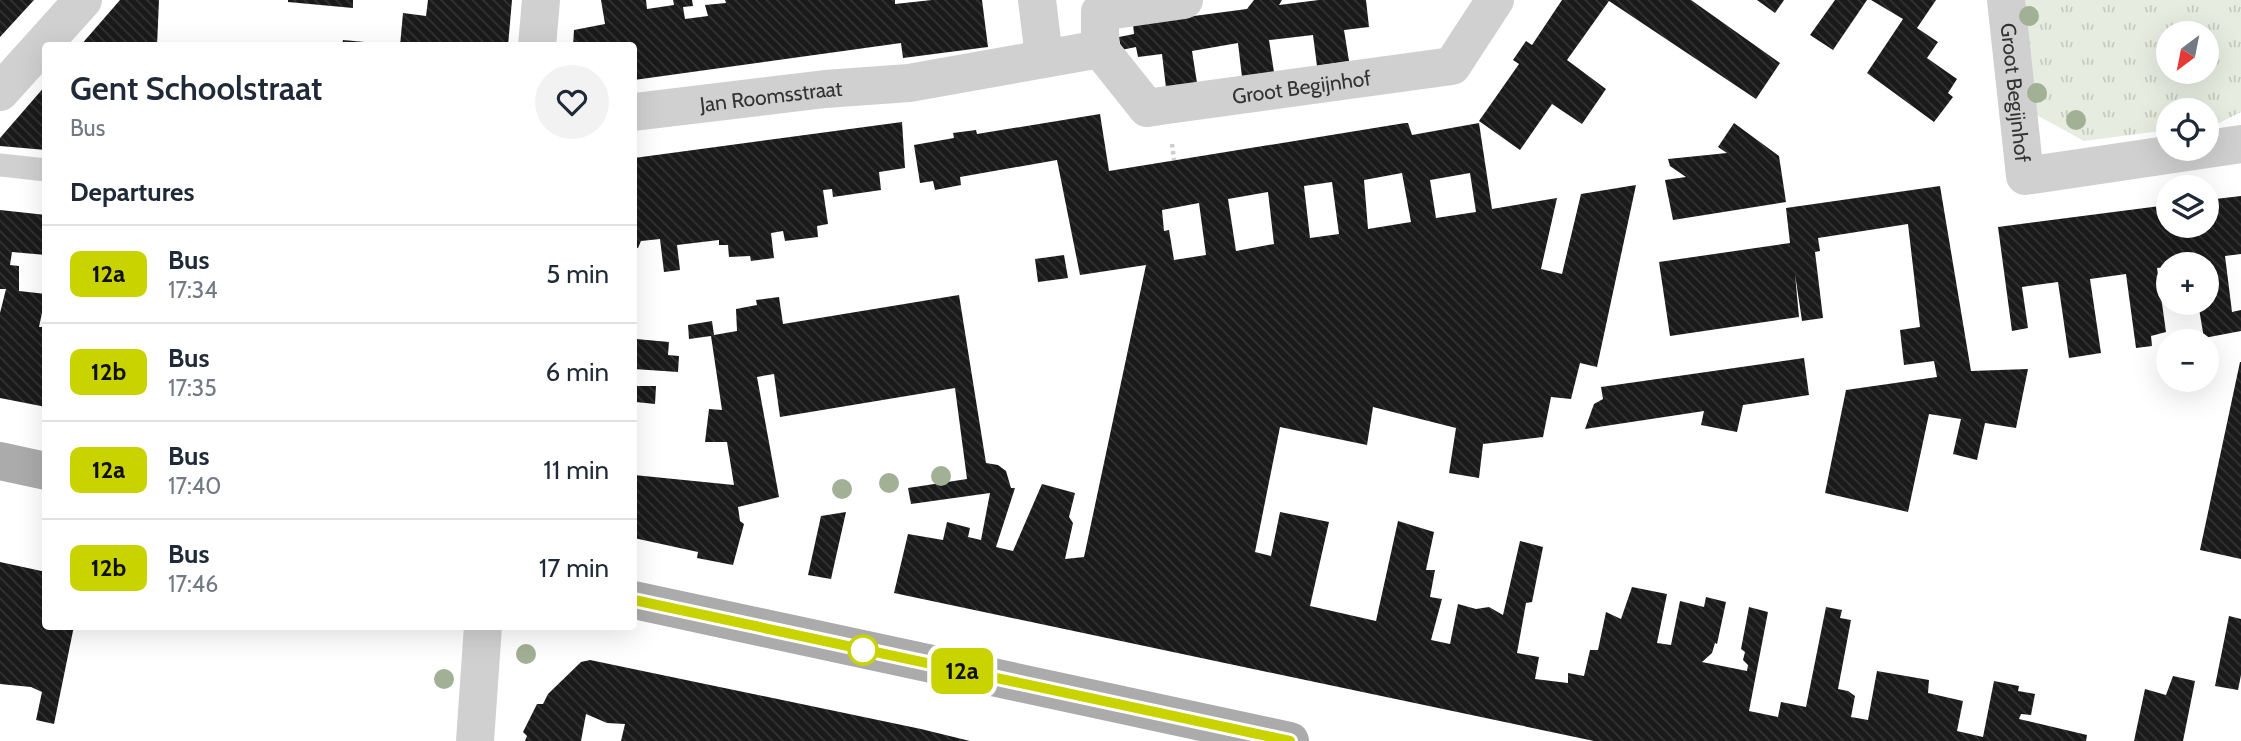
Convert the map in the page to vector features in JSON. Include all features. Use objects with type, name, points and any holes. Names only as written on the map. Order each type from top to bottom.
[{"type":"main road","points":[[0,461],[42,470]]},
{"type":"main road","points":[[637,601],[1290,741]]},
{"type":"street","points":[[45,42],[83,0]]},
{"type":"street","points":[[537,42],[541,0]]},
{"type":"street","points":[[1037,0],[1044,57],[1100,49],[1100,12],[1184,0]]},
{"type":"street","name":"Groot Begijnhof","points":[[1100,49],[1147,108],[1452,66],[1495,0]]},
{"type":"street","name":"Groot Begijnhof","points":[[2006,0],[2025,176],[2241,144]]},
{"type":"street","points":[[0,92],[42,45]]},
{"type":"street","name":"Jan Roomsstraat","points":[[637,112],[825,89],[909,83],[1044,57]]},
{"type":"street","points":[[475,741],[483,630]]},
{"type":"lane","points":[[0,165],[42,170]]},
{"type":"green space","points":[[2025,0],[2241,0],[2241,112],[2219,123],[2219,98],[2156,98],[2156,132],[2084,141],[2031,112]]},
{"type":"building","points":[[0,0],[34,0],[0,37]]},
{"type":"building","points":[[120,0],[159,0],[157,42],[83,42]]},
{"type":"building","points":[[353,0],[353,8],[288,2]]},
{"type":"building","points":[[428,0],[512,0],[508,42],[400,42],[403,13],[426,16]]},
{"type":"building","points":[[601,0],[646,0],[647,9],[674,5],[673,0],[692,0],[693,6],[683,7],[685,19],[708,16],[705,5],[726,3],[725,0],[895,0],[895,4],[932,0],[982,0],[988,47],[903,58],[901,43],[637,80],[637,42],[573,42],[574,30],[605,24]]},
{"type":"building","points":[[1254,0],[1282,0],[1279,5],[1319,0],[1366,0],[1369,27],[1344,30],[1349,61],[1317,66],[1313,35],[1269,40],[1274,72],[1242,77],[1238,43],[1192,51],[1197,83],[1166,88],[1162,54],[1138,57],[1136,47],[1121,50],[1119,37],[1134,34],[1133,24],[1247,9]]},
{"type":"building","points":[[1562,0],[1691,0],[1780,63],[1756,99],[1609,1],[1567,60],[1606,89],[1582,124],[1552,104],[1520,150],[1479,121],[1519,64],[1513,60],[1526,41],[1532,45]]},
{"type":"building","points":[[1757,0],[1784,0],[1775,13]]},
{"type":"building","points":[[1835,0],[1867,0],[1833,50],[1810,35]]},
{"type":"building","points":[[1871,0],[1936,0],[1917,28],[1938,42],[1927,58],[1957,79],[1948,93],[1953,97],[1934,122],[1867,73],[1903,19]]},
{"type":"building","points":[[42,90],[42,150],[0,146],[0,138]]},
{"type":"building","points":[[1100,114],[1109,171],[1405,123],[1408,123],[1412,135],[1479,123],[1492,209],[1557,198],[1541,269],[1562,274],[1581,194],[1636,185],[1597,367],[1580,363],[1571,399],[1551,397],[1543,437],[1483,444],[1479,478],[1449,473],[1456,428],[1373,407],[1367,445],[1280,427],[1255,552],[1271,556],[1280,512],[1329,522],[1310,606],[1376,621],[1398,521],[1434,532],[1426,570],[1435,570],[1430,597],[1442,599],[1431,640],[1450,644],[1458,604],[1476,609],[1489,607],[1503,615],[1520,541],[1543,547],[1532,602],[1526,603],[1517,653],[1539,657],[1535,679],[1568,683],[1568,673],[1584,676],[1590,650],[1598,650],[1606,612],[1621,619],[1632,587],[1667,594],[1657,643],[1671,645],[1680,601],[1704,607],[1706,597],[1726,602],[1717,644],[1715,643],[1712,653],[1702,662],[1747,671],[1748,665],[1743,660],[1745,652],[1741,649],[1749,607],[1768,612],[1749,711],[1778,717],[1781,702],[1806,707],[1826,607],[1842,610],[1840,618],[1851,620],[1838,689],[1855,696],[1851,717],[1868,720],[1877,671],[1929,680],[1928,693],[1963,701],[1957,731],[1983,737],[1994,681],[2019,686],[2018,691],[2035,694],[2031,715],[2021,714],[2019,719],[2087,735],[2086,741],[1594,741],[894,593],[908,534],[943,540],[947,522],[970,528],[968,537],[981,540],[990,493],[911,504],[908,488],[967,479],[955,388],[780,417],[774,374],[757,377],[779,497],[738,507],[740,521],[744,524],[733,565],[697,558],[698,552],[637,539],[637,475],[734,485],[727,442],[705,442],[709,409],[722,410],[711,336],[689,339],[688,325],[712,321],[714,335],[737,331],[736,309],[757,305],[756,300],[779,297],[783,324],[959,295],[986,463],[998,465],[1006,471],[1011,488],[1015,488],[996,547],[1013,551],[1042,484],[1075,493],[1069,517],[1073,523],[1065,559],[1084,557],[1146,265],[1080,275],[1057,160],[960,177],[961,185],[935,190],[933,181],[920,183],[914,145],[954,138],[953,133],[976,130],[977,134]],"holes":[[[1402,173],[1411,222],[1368,229],[1364,180]],[[1470,173],[1476,212],[1436,218],[1430,180]],[[1332,182],[1339,234],[1310,238],[1304,186]],[[1268,192],[1274,244],[1236,251],[1228,199]],[[1199,203],[1206,255],[1174,260],[1169,230],[1164,231],[1162,210]]]},
{"type":"building","points":[[902,122],[905,168],[879,172],[881,190],[833,197],[832,189],[823,190],[828,224],[817,226],[818,237],[785,241],[783,231],[771,233],[774,258],[751,261],[750,256],[729,257],[728,245],[719,245],[719,240],[677,245],[680,270],[664,272],[660,239],[641,241],[637,248],[637,158]]},
{"type":"building","points":[[1734,123],[1779,156],[1786,202],[1673,220],[1665,180],[1686,177],[1670,166],[1668,159],[1727,153],[1718,147]]},
{"type":"building","points":[[1940,186],[1971,371],[2028,369],[2016,428],[1985,423],[1977,460],[1953,454],[1961,419],[1929,414],[1908,512],[1825,493],[1846,390],[1937,377],[1934,361],[1904,365],[1900,330],[1920,327],[1908,224],[1818,238],[1820,251],[1815,252],[1823,318],[1802,321],[1795,274],[1799,317],[1670,336],[1659,262],[1790,243],[1786,208]]},
{"type":"building","points":[[2241,196],[2241,254],[2225,256],[2232,312],[2241,310],[2241,331],[2219,335],[2219,329],[2202,329],[2200,315],[2219,315],[2219,252],[2156,252],[2156,315],[2164,315],[2166,329],[2156,329],[2156,335],[2151,336],[2152,346],[2136,348],[2126,274],[2090,279],[2101,353],[2069,358],[2058,282],[2022,287],[2028,328],[2012,331],[1998,227],[2156,207],[2156,238],[2219,238],[2219,199]]},
{"type":"building","points":[[0,210],[42,215],[42,255],[12,252],[10,265],[19,266],[19,291],[42,294],[39,327],[42,327],[42,406],[0,398],[0,313],[6,289],[0,289]]},
{"type":"building","points":[[1064,255],[1068,278],[1038,282],[1035,259]]},
{"type":"building","points":[[637,339],[669,342],[668,355],[679,356],[678,372],[637,369]]},
{"type":"building","points":[[1804,358],[1809,395],[1743,405],[1737,432],[1701,425],[1704,411],[1585,429],[1594,404],[1603,399],[1601,387]]},
{"type":"building","points":[[2241,362],[2241,559],[2200,550]]},
{"type":"building","points":[[637,386],[656,386],[655,404],[637,402]]},
{"type":"building","points":[[846,512],[831,579],[808,575],[821,516]]},
{"type":"building","points":[[0,562],[42,571],[42,630],[73,630],[54,724],[36,720],[42,692],[31,687],[0,684]]},
{"type":"building","points":[[2229,616],[2241,619],[2241,675],[2238,690],[2215,686]]},
{"type":"building","points":[[590,660],[970,741],[621,741],[625,724],[607,723],[586,714],[581,741],[525,741],[527,736],[523,732],[537,704],[543,704],[548,694],[581,662]]},
{"type":"building","points":[[2173,676],[2195,681],[2183,741],[2134,741],[2145,689],[2166,695]]},
{"type":"bus line","name":"12a","points":[[637,601],[1290,741]]}]
